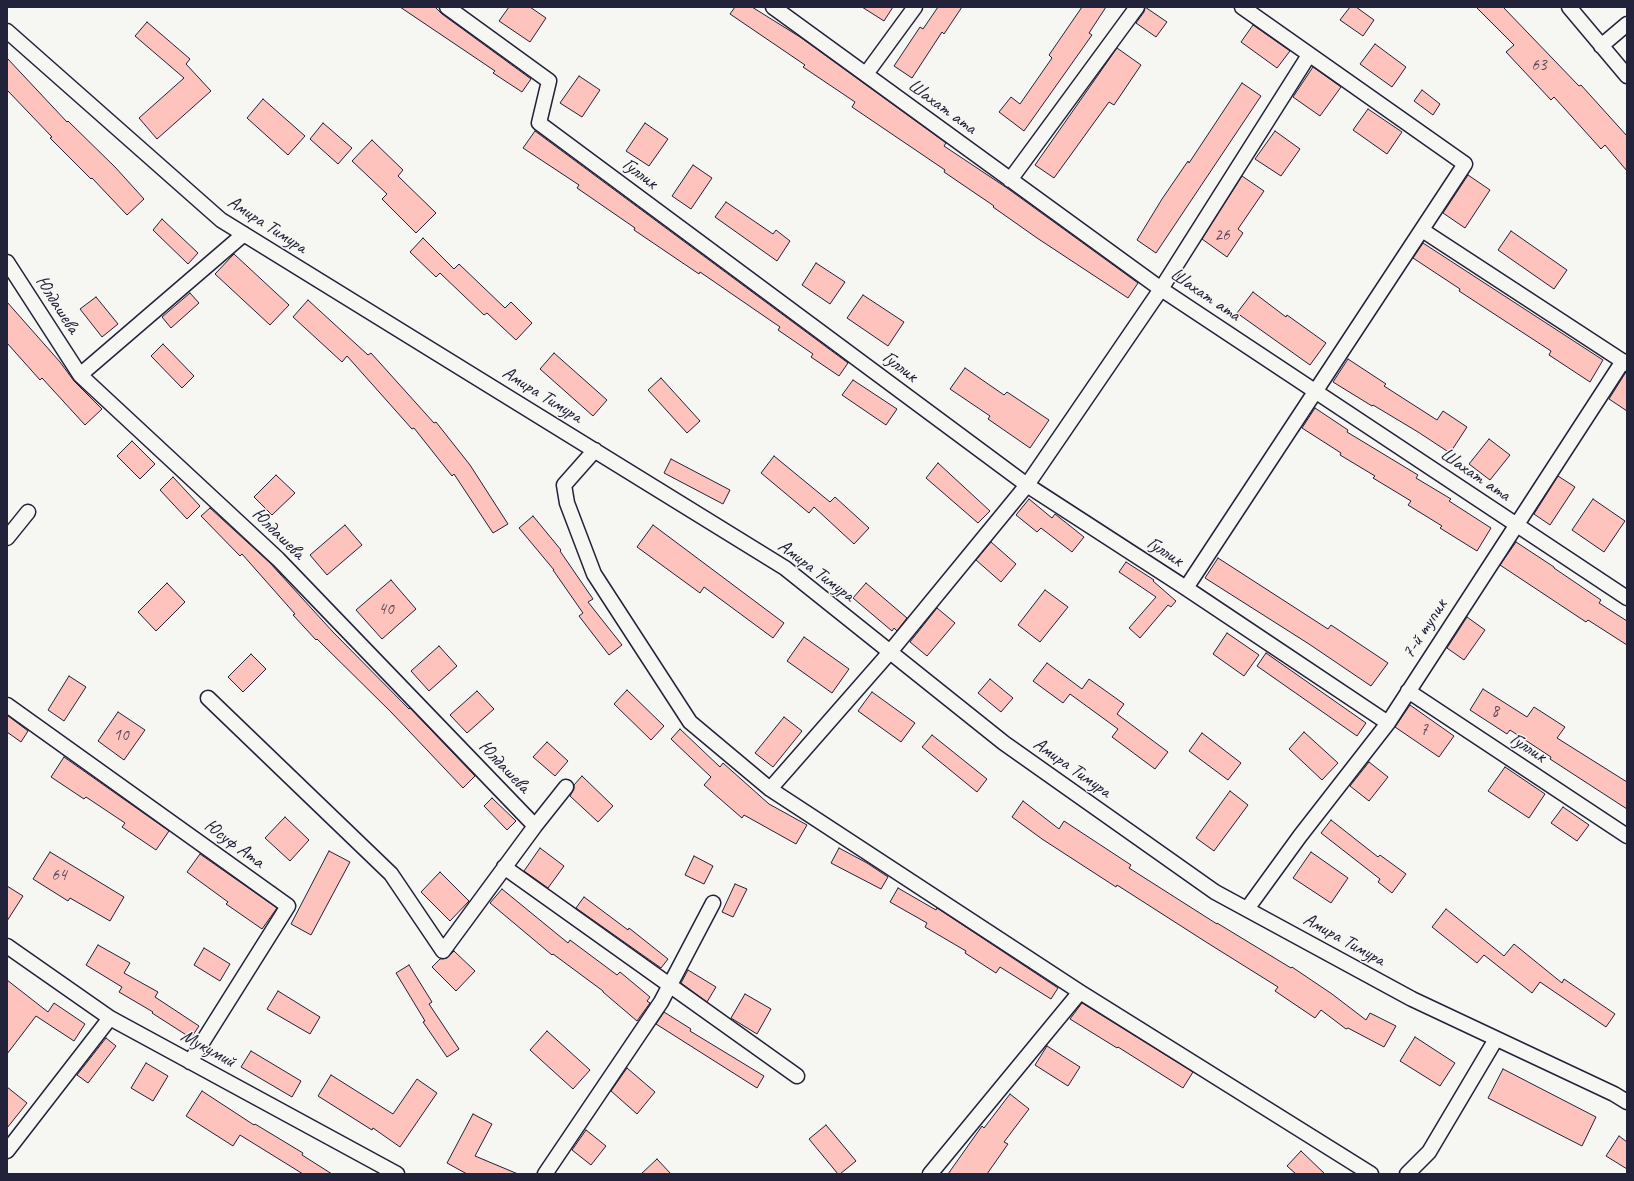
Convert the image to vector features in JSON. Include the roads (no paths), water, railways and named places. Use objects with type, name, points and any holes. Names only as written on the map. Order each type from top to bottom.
[{"type":"street","name":"Гуллик","points":[[447,7],[549,81],[539,123],[1027,485],[1186,588],[1388,723]]},
{"type":"street","name":"Шахат ата","points":[[773,7],[1161,289],[1627,598]]},
{"type":"street","points":[[866,74],[914,7]]},
{"type":"street","points":[[1010,180],[1137,7]]},
{"type":"street","points":[[1186,588],[1465,164],[1242,7]]},
{"type":"street","points":[[1569,7],[1627,76]]},
{"type":"street","points":[[1601,46],[1627,24]]},
{"type":"street","name":"Амира Тимура","points":[[7,32],[221,220],[785,568],[1004,743],[1215,892],[1412,999],[1614,1094],[1627,1102]]},
{"type":"street","points":[[770,790],[890,652],[1027,485],[1161,289],[1309,55]]},
{"type":"street","points":[[1422,230],[1625,362]]},
{"type":"street","points":[[80,375],[244,234]]},
{"type":"street","name":"Юлдашева","points":[[7,262],[80,375],[278,559],[535,826]]},
{"type":"street","name":"7-й тупик","points":[[1248,909],[1300,836],[1388,723],[1515,524],[1625,362]]},
{"type":"street","points":[[595,450],[564,486],[567,502],[594,574],[690,722],[770,790],[1080,992],[1371,1174]]},
{"type":"street","points":[[7,538],[28,512]]},
{"type":"street","name":"Гуллик","points":[[1408,691],[1627,836]]},
{"type":"street","name":"Юлдашева","points":[[208,698],[391,874],[443,951],[504,867],[566,787]]},
{"type":"street","name":"Юсуф Ата","points":[[7,705],[288,906],[190,1062]]},
{"type":"street","points":[[504,867],[797,1076]]},
{"type":"street","points":[[545,1174],[661,1002],[713,903]]},
{"type":"street","name":"Мукумий","points":[[7,946],[110,1018],[397,1174]]},
{"type":"street","points":[[930,1174],[1080,992]]},
{"type":"street","points":[[7,1151],[110,1018]]},
{"type":"street","points":[[1407,1174],[1429,1152],[1496,1038]]}]
